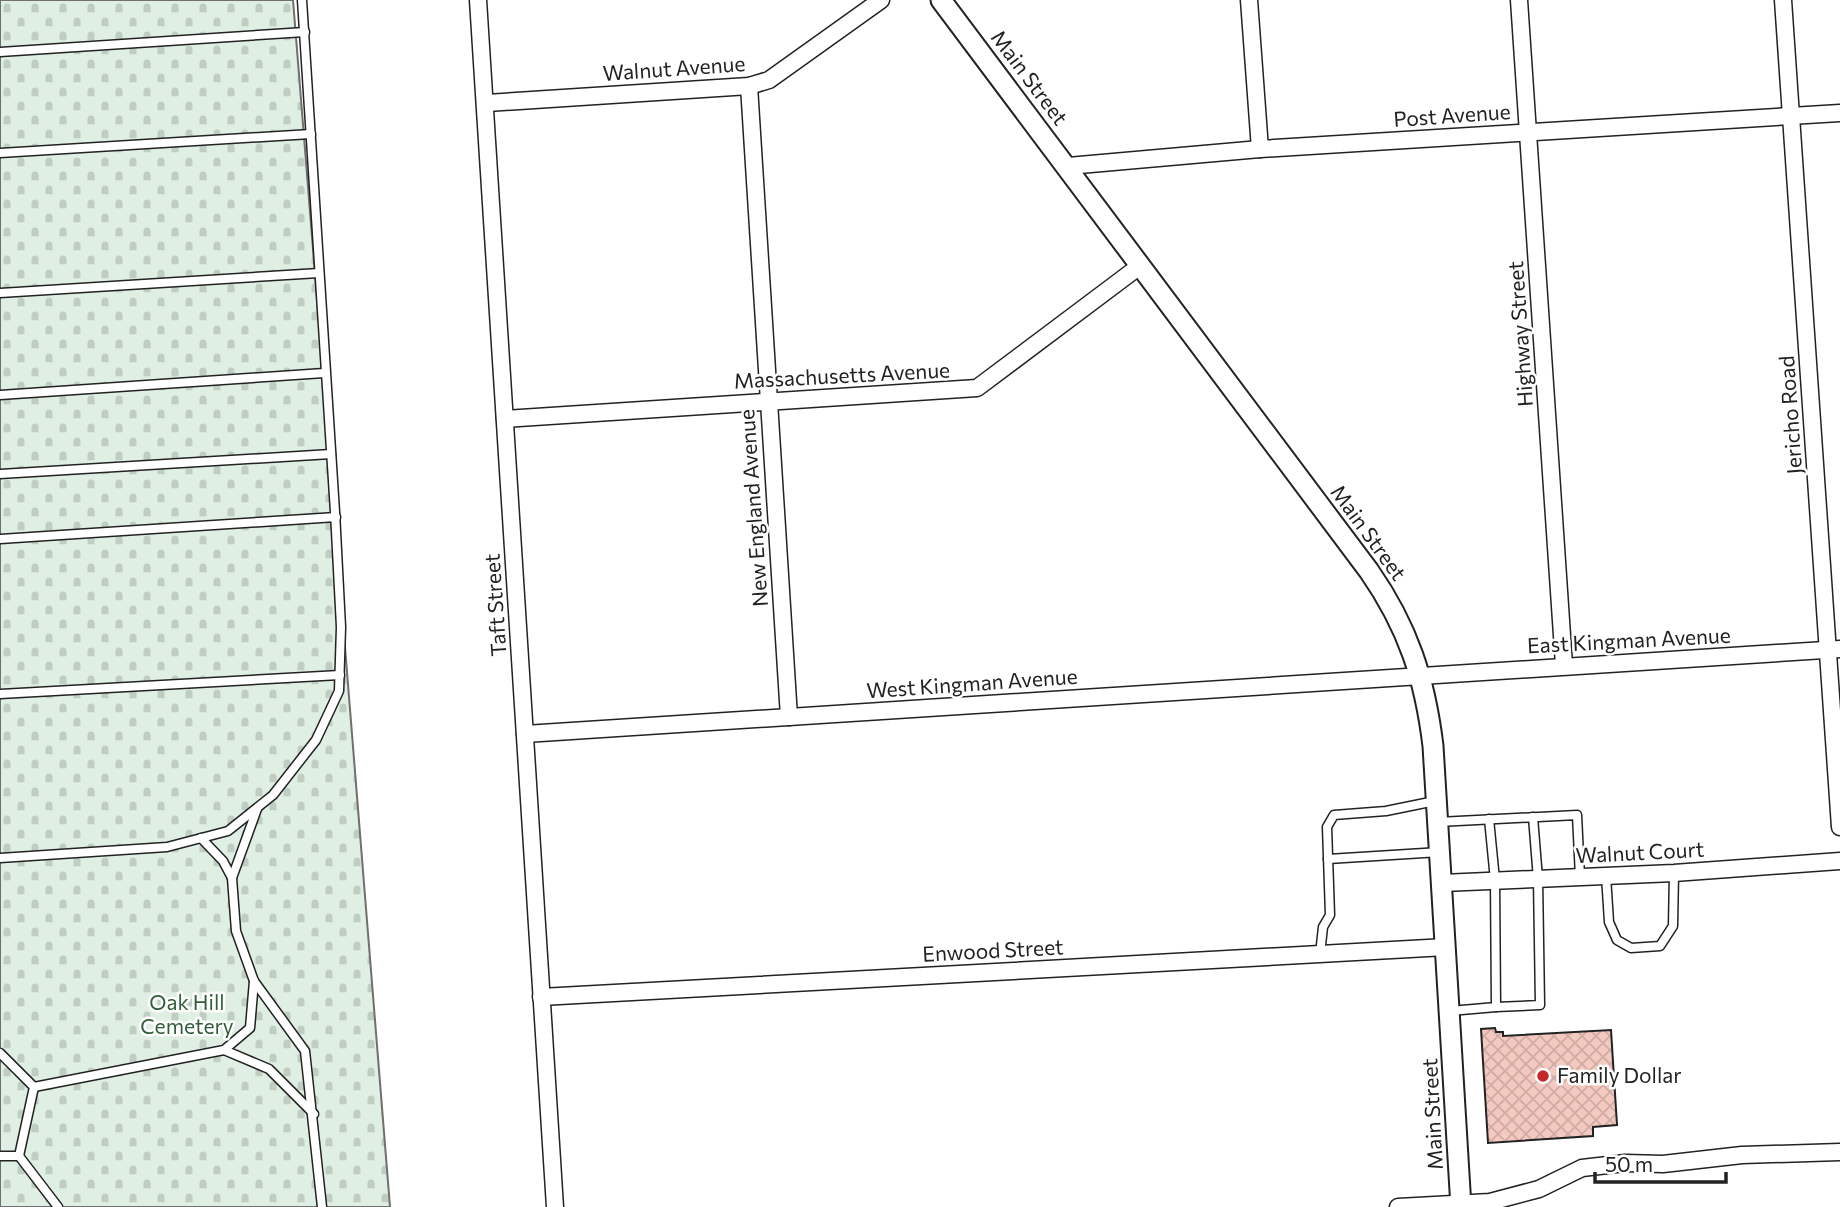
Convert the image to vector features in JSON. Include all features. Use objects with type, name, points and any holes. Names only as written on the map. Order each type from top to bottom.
[{"type":"street","name":"Taft Street","points":[[478,0],[555,1207]]},
{"type":"street","name":"Walnut Avenue","points":[[486,103],[749,86],[769,80],[881,0]]},
{"type":"street","name":"Main Street","points":[[942,0],[1386,595],[1421,675],[1429,710],[1437,801],[1460,1205]]},
{"type":"street","points":[[1249,0],[1260,149]]},
{"type":"street","name":"Highway Street","points":[[1519,0],[1564,665]]},
{"type":"street","name":"Jericho Road","points":[[1783,0],[1834,650],[1840,827]]},
{"type":"street","name":"New England Avenue","points":[[749,86],[789,717]]},
{"type":"street","name":"Post Avenue","points":[[1068,166],[1260,149],[1840,113]]},
{"type":"street","name":"Massachusetts Avenue","points":[[505,419],[977,388],[1141,265]]},
{"type":"street","name":"East Kingman Avenue","points":[[1421,675],[1834,650]]},
{"type":"street","name":"West Kingman Avenue","points":[[526,734],[1421,675]]},
{"type":"street","name":"Walnut Court","points":[[1442,883],[1674,873],[1840,862]]},
{"type":"street","name":"Enwood Street","points":[[541,997],[1446,947]]},
{"type":"street","points":[[1398,1207],[1490,1202],[1539,1189],[1582,1168],[1625,1163],[1663,1164],[1742,1155],[1840,1152]]},
{"type":"lane","points":[[0,858],[167,847],[228,831],[272,795],[316,740],[339,691],[341,627],[336,517],[324,373],[302,0]]},
{"type":"lane","points":[[0,52],[305,32]]},
{"type":"lane","points":[[0,153],[311,134]]},
{"type":"lane","points":[[0,293],[319,273]]},
{"type":"lane","points":[[0,395],[324,373]]},
{"type":"lane","points":[[0,474],[331,454]]},
{"type":"lane","points":[[0,539],[336,517]]},
{"type":"lane","points":[[0,694],[340,675]]},
{"type":"lane","points":[[1320,954],[1323,927],[1331,915],[1327,827],[1334,815],[1386,811],[1437,801]]},
{"type":"lane","points":[[232,878],[258,807]]},
{"type":"lane","points":[[1438,822],[1577,815],[1580,877]]},
{"type":"lane","points":[[1450,1011],[1540,1005],[1538,879],[1533,817]]},
{"type":"lane","points":[[1489,819],[1495,880],[1496,1007]]},
{"type":"lane","points":[[201,838],[223,861],[232,878],[236,931],[254,981],[305,1051],[314,1114],[322,1207]]},
{"type":"lane","points":[[1328,859],[1440,852]]},
{"type":"lane","points":[[1606,876],[1609,922],[1617,940],[1632,948],[1660,946],[1673,926],[1674,873]]},
{"type":"lane","points":[[34,1087],[224,1050],[250,1028],[254,981]]},
{"type":"lane","points":[[224,1050],[269,1069],[314,1114]]},
{"type":"lane","points":[[0,1053],[34,1087]]},
{"type":"lane","points":[[34,1087],[19,1156],[58,1207]]},
{"type":"lane","points":[[0,1156],[19,1156]]},
{"type":"green space","name":"Oak Hill Cemetery","points":[[0,0],[293,0],[390,1207],[0,1207]]},
{"type":"building","points":[[1495,1028],[1496,1032],[1503,1032],[1503,1036],[1611,1030],[1617,1125],[1593,1127],[1593,1136],[1488,1143],[1481,1029]]},
{"type":"place","name":"Family Dollar","points":[[1543,1076]]}]
